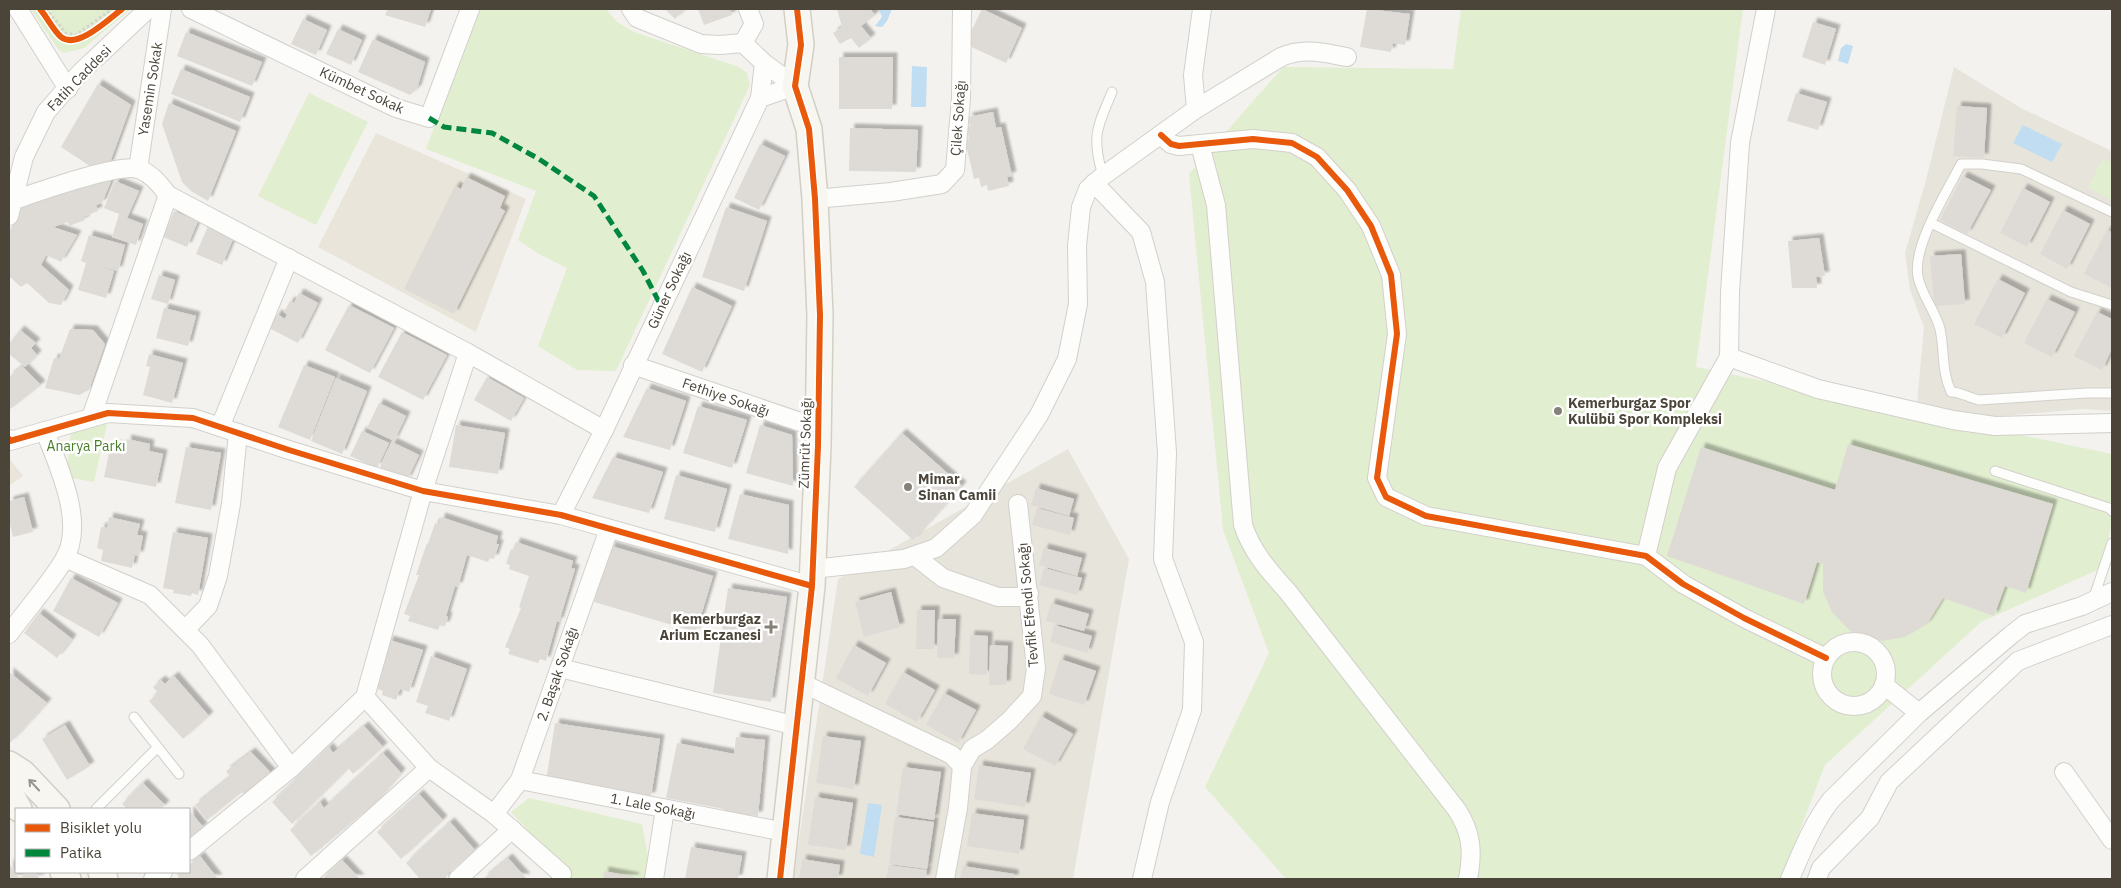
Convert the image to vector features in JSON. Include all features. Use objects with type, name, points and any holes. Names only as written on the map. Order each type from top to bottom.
[{"type":"street","points":[[18,9],[68,89]]},
{"type":"street","name":"Fatih Caddesi","points":[[12,208],[15,163],[24,157],[46,112],[81,72],[148,9]]},
{"type":"street","name":"Yasemin Sokak","points":[[138,169],[162,9]]},
{"type":"street","name":"Kümbet Sokak","points":[[191,9],[396,108],[429,118],[470,9]]},
{"type":"street","points":[[631,9],[637,18],[700,44],[743,43],[764,63],[795,86]]},
{"type":"street","points":[[743,43],[754,24],[748,9]]},
{"type":"street","name":"Zümrüt Sokağı","points":[[780,879],[812,578],[818,428],[820,316],[815,199],[808,129],[795,86],[801,45],[797,9]]},
{"type":"street","name":"Çilek Sokağı","points":[[815,199],[891,192],[942,184],[954,170],[961,98],[962,9]]},
{"type":"street","points":[[1196,109],[1193,76],[1202,9]]},
{"type":"street","points":[[1646,556],[1667,468],[1729,357],[1730,292],[1740,143],[1766,9]]},
{"type":"street","points":[[9,439],[108,413],[193,418],[423,491],[561,515],[609,529],[812,578],[904,560],[936,548],[973,515],[1039,416],[1067,359],[1078,304],[1077,246],[1081,207],[1088,189],[1196,109],[1288,54],[1312,51],[1347,57]]},
{"type":"street","name":"Güner Sokağı","points":[[561,515],[604,430],[760,98],[764,63]]},
{"type":"street","points":[[760,98],[795,86]]},
{"type":"street","points":[[1161,135],[1171,144],[1179,146],[1253,139],[1292,142],[1317,157],[1347,190],[1371,226],[1391,275],[1397,334],[1377,478],[1386,497],[1426,516],[1646,556],[1684,584],[1744,618],[1826,658]]},
{"type":"street","points":[[1200,145],[1216,206],[1243,525],[1249,542],[1261,562],[1288,592],[1462,817],[1467,825],[1471,841],[1468,879]]},
{"type":"street","points":[[12,208],[66,183],[111,171],[138,169],[155,178],[168,195],[468,353],[604,430]]},
{"type":"street","points":[[1099,180],[1141,232],[1155,282],[1167,453],[1163,560],[1194,642],[1192,710],[1160,802],[1142,879]]},
{"type":"street","points":[[91,418],[168,195]]},
{"type":"street","points":[[220,427],[289,258]]},
{"type":"street","points":[[190,850],[291,768],[365,697],[423,491],[468,353]]},
{"type":"street","points":[[1729,357],[1818,389],[1953,420],[1995,426],[2112,423]]},
{"type":"street","name":"Fethiye Sokağı","points":[[633,365],[818,428]]},
{"type":"street","points":[[9,634],[65,558],[69,543],[72,517],[64,483],[44,431]]},
{"type":"street","points":[[185,630],[208,606],[218,576],[231,504],[238,433]]},
{"type":"street","name":"Tevfik Efendi Sokağı","points":[[962,766],[972,749],[987,740],[1010,720],[1032,696],[1036,668],[1018,504]]},
{"type":"street","name":"2. Başak Sokağı","points":[[494,814],[520,780],[609,529]]},
{"type":"street","points":[[915,556],[943,578],[998,597],[1018,597],[1029,594]]},
{"type":"street","points":[[65,558],[150,595],[200,645],[291,768]]},
{"type":"street","points":[[1790,879],[1807,838],[1825,808],[1919,713],[2025,624],[2093,601],[2112,592]]},
{"type":"street","points":[[1817,879],[1821,868],[1870,818],[1889,782],[2018,661],[2112,624]]},
{"type":"street","points":[[1862,643],[1872,647],[1880,654],[1885,669],[1884,685],[1879,694],[1871,701],[1851,706],[1840,703],[1832,697],[1824,683],[1822,668],[1832,650],[1842,644],[1862,643]]},
{"type":"street","points":[[560,668],[797,726]]},
{"type":"street","points":[[802,683],[952,755],[962,766],[958,808],[945,879]]},
{"type":"street","points":[[1884,685],[1919,713]]},
{"type":"street","points":[[365,697],[429,768],[512,829],[562,874],[560,879]]},
{"type":"street","points":[[9,764],[23,773],[56,808]]},
{"type":"street","points":[[305,879],[429,768]]},
{"type":"street","points":[[2064,772],[2112,840]]},
{"type":"street","name":"1. Lale Sokağı","points":[[520,780],[786,832]]},
{"type":"street","points":[[9,791],[18,808]]},
{"type":"street","points":[[654,879],[665,809]]},
{"type":"street","points":[[458,879],[512,829]]},
{"type":"lane","points":[[1099,180],[1096,153],[1098,126],[1112,92]]},
{"type":"lane","points":[[2112,212],[2021,169],[1982,164],[1961,164],[1920,246],[1918,274],[1924,297],[1935,314],[1940,331],[1944,377],[1951,392],[1958,392],[1966,397],[1979,400],[2112,393]]},
{"type":"lane","points":[[1931,223],[2071,292],[2112,306]]},
{"type":"lane","points":[[1995,471],[2109,508],[2112,511]]},
{"type":"lane","points":[[2093,601],[2112,543]]},
{"type":"lane","points":[[134,717],[179,774]]},
{"type":"lane","points":[[97,808],[157,748]]},
{"type":"path","points":[[40,9],[60,36],[70,41],[81,40],[122,9]]},
{"type":"path","points":[[46,9],[66,33],[76,35],[112,9]]},
{"type":"shaded area","points":[[1954,67],[2021,108],[2112,151],[2112,411],[2084,409],[1990,417],[1917,403],[1924,327],[1910,290],[1905,253],[1926,180]]},
{"type":"shaded area","points":[[376,133],[526,199],[476,332],[318,247]]},
{"type":"shaded area","points":[[1068,449],[1129,559],[1073,879],[793,879],[838,579]]},
{"type":"shaded area","points":[[9,458],[23,476],[9,486]]},
{"type":"green space","points":[[31,9],[131,9],[84,48],[64,53],[58,49]]},
{"type":"green space","points":[[478,9],[606,9],[617,22],[634,32],[739,67],[747,73],[750,85],[616,371],[577,370],[538,346],[567,268],[539,254],[518,240],[536,191],[426,149]]},
{"type":"green space","name":"Kemerburgaz Spor Kulübü Spor Kompleksi","points":[[1461,9],[1743,9],[1696,367],[2112,454],[2112,522],[2102,568],[1981,622],[1825,765],[1781,879],[1286,879],[1205,787],[1269,653],[1223,530],[1189,174],[1283,67],[1453,69]]},
{"type":"green space","points":[[309,93],[368,122],[316,225],[258,196]]},
{"type":"green space","points":[[2103,158],[2112,163],[2112,200],[2088,188]]},
{"type":"green space","name":"Anarya Parkı","points":[[107,424],[94,482],[66,477],[71,431]]},
{"type":"green space","points":[[529,798],[642,824],[649,863],[646,879],[571,879],[511,812]]},
{"type":"water","points":[[879,9],[892,9],[882,27],[875,26],[882,17]]},
{"type":"water","points":[[1846,44],[1853,46],[1848,64],[1838,61],[1841,48]]},
{"type":"water","points":[[912,66],[927,67],[926,107],[911,107]]},
{"type":"water","points":[[2023,125],[2062,144],[2052,162],[2013,143]]},
{"type":"water","points":[[868,803],[882,805],[874,857],[860,854]]},
{"type":"building","points":[[388,9],[431,9],[425,27],[385,15]]},
{"type":"building","points":[[665,9],[685,9],[675,19]]},
{"type":"building","points":[[698,9],[730,9],[732,15],[704,25]]},
{"type":"building","points":[[837,9],[870,9],[875,15],[861,26],[871,38],[859,48],[851,38],[840,44],[833,33],[842,27]]},
{"type":"building","points":[[982,9],[1022,28],[1006,63],[965,44]]},
{"type":"building","points":[[1367,9],[1410,14],[1405,45],[1393,43],[1391,52],[1360,47]]},
{"type":"building","points":[[303,19],[327,30],[316,55],[291,44]]},
{"type":"building","points":[[1813,22],[1836,29],[1825,65],[1802,57]]},
{"type":"building","points":[[338,29],[362,40],[351,65],[326,54]]},
{"type":"building","points":[[186,32],[262,62],[252,86],[177,56]]},
{"type":"building","points":[[373,39],[425,62],[417,89],[410,95],[358,72]]},
{"type":"building","points":[[839,57],[893,57],[892,109],[839,109]]},
{"type":"building","points":[[181,69],[250,97],[240,122],[171,94]]},
{"type":"building","points":[[98,84],[131,105],[109,165],[96,170],[61,147]]},
{"type":"building","points":[[1796,93],[1827,102],[1818,130],[1787,121]]},
{"type":"building","points":[[169,103],[236,131],[208,201],[191,191],[182,182],[162,124]]},
{"type":"building","points":[[1957,106],[1987,108],[1984,158],[1953,156]]},
{"type":"building","points":[[993,112],[996,128],[1001,127],[1012,176],[1007,177],[1009,186],[988,191],[987,185],[981,187],[979,178],[974,179],[965,140],[969,139],[967,127],[970,126],[968,117]]},
{"type":"building","points":[[850,128],[918,130],[916,172],[849,171]]},
{"type":"building","points":[[760,144],[785,156],[759,210],[734,198]]},
{"type":"building","points":[[113,176],[102,203],[96,205],[98,211],[85,216],[85,220],[69,226],[68,222],[53,227],[77,235],[61,262],[46,255],[41,265],[69,290],[61,305],[49,303],[27,283],[21,287],[9,276],[9,232],[21,208],[31,201]]},
{"type":"building","points":[[1963,176],[1991,190],[1967,234],[1940,220]]},
{"type":"building","points":[[466,177],[505,196],[500,208],[505,211],[454,314],[404,289],[455,186],[461,189]]},
{"type":"building","points":[[115,181],[139,191],[127,218],[143,224],[136,245],[112,237],[119,214],[104,208]]},
{"type":"building","points":[[2023,188],[2050,202],[2027,247],[2000,233]]},
{"type":"building","points":[[726,207],[767,221],[744,291],[702,277]]},
{"type":"building","points":[[2063,210],[2090,224],[2067,269],[2040,254]]},
{"type":"building","points":[[174,211],[198,221],[187,247],[163,237]]},
{"type":"building","points":[[208,226],[234,237],[222,265],[196,254]]},
{"type":"building","points":[[2107,230],[2112,232],[2112,288],[2084,274]]},
{"type":"building","points":[[89,235],[125,245],[118,271],[96,265],[114,271],[106,298],[78,290],[86,263],[81,261]]},
{"type":"building","points":[[1819,238],[1825,276],[1816,277],[1817,288],[1792,288],[1788,241]]},
{"type":"building","points":[[1961,254],[1965,304],[1934,306],[1930,256]]},
{"type":"building","points":[[159,275],[175,280],[168,304],[151,299]]},
{"type":"building","points":[[1998,279],[2025,293],[2002,338],[1974,324]]},
{"type":"building","points":[[692,287],[732,306],[702,372],[662,354]]},
{"type":"building","points":[[299,293],[318,303],[298,343],[269,328],[277,314],[285,319],[287,314],[284,312],[290,301],[294,303]]},
{"type":"building","points":[[2047,299],[2075,312],[2052,357],[2024,343]]},
{"type":"building","points":[[349,305],[394,328],[370,373],[325,350]]},
{"type":"building","points":[[164,308],[196,316],[188,346],[156,338]]},
{"type":"building","points":[[2097,312],[2112,319],[2112,349],[2102,370],[2074,356]]},
{"type":"building","points":[[70,329],[93,330],[105,344],[89,390],[79,395],[45,388],[54,358],[59,359]]},
{"type":"building","points":[[20,330],[36,343],[31,348],[37,355],[25,367],[9,354],[9,344]]},
{"type":"building","points":[[402,332],[447,355],[423,400],[378,377]]},
{"type":"building","points":[[149,354],[183,363],[172,403],[143,395],[150,367],[146,366]]},
{"type":"building","points":[[304,365],[335,377],[310,440],[278,427]]},
{"type":"building","points":[[22,366],[41,385],[9,410],[9,377]]},
{"type":"building","points":[[487,377],[524,398],[511,421],[474,400]]},
{"type":"building","points":[[336,378],[367,391],[342,454],[311,441]]},
{"type":"building","points":[[647,388],[686,401],[670,450],[623,437]]},
{"type":"building","points":[[379,403],[406,416],[394,441],[367,428]]},
{"type":"building","points":[[698,406],[747,420],[732,468],[683,453]]},
{"type":"building","points":[[456,425],[505,433],[498,474],[449,467]]},
{"type":"building","points":[[760,425],[792,435],[793,486],[746,473]]},
{"type":"building","points":[[362,431],[389,443],[377,468],[350,456]]},
{"type":"building","name":"Mimar Sinan Camii","points":[[902,433],[962,486],[913,540],[854,487]]},
{"type":"building","points":[[127,439],[150,444],[149,451],[163,454],[156,487],[104,477],[111,444],[126,447]]},
{"type":"building","points":[[392,442],[419,455],[407,480],[380,467]]},
{"type":"building","points":[[1848,444],[2053,504],[2026,593],[2005,586],[1994,616],[1943,598],[1927,624],[1905,637],[1882,641],[1850,631],[1832,612],[1823,592],[1823,564],[1817,562],[1804,604],[1667,556],[1701,447],[1835,490]]},
{"type":"building","points":[[186,447],[221,453],[211,510],[175,503]]},
{"type":"building","points":[[613,457],[663,472],[649,513],[592,498]]},
{"type":"building","points":[[676,475],[727,489],[715,532],[664,519]]},
{"type":"building","points":[[1036,488],[1074,499],[1069,516],[1031,505]]},
{"type":"building","points":[[740,494],[789,505],[788,554],[728,539]]},
{"type":"building","points":[[24,497],[33,532],[13,537],[9,521],[9,501]]},
{"type":"building","points":[[1037,508],[1074,518],[1070,535],[1032,525]]},
{"type":"building","points":[[109,517],[140,524],[137,535],[143,536],[139,556],[135,555],[132,568],[101,561],[103,550],[97,548],[101,527],[107,528]]},
{"type":"building","points":[[441,517],[498,536],[496,544],[499,544],[494,559],[490,558],[488,562],[467,555],[458,587],[455,586],[445,626],[440,625],[438,630],[408,621],[410,616],[404,614],[419,575],[416,575],[427,543],[435,523],[439,524]]},
{"type":"building","points":[[173,532],[208,538],[198,595],[192,593],[191,596],[173,593],[174,590],[163,588]]},
{"type":"building","points":[[516,542],[573,561],[571,568],[575,569],[559,622],[557,621],[546,661],[540,659],[538,663],[508,654],[510,649],[505,647],[521,608],[519,607],[529,576],[509,569],[510,565],[506,564],[511,549],[513,550]]},
{"type":"building","points":[[611,546],[713,576],[696,632],[594,602]]},
{"type":"building","points":[[1044,548],[1082,558],[1077,576],[1039,565]]},
{"type":"building","points":[[1044,568],[1082,578],[1077,595],[1039,585]]},
{"type":"building","points":[[71,578],[118,603],[99,637],[53,611]]},
{"type":"building","points":[[728,588],[787,597],[771,702],[713,693]]},
{"type":"building","points":[[891,592],[900,627],[864,637],[855,602]]},
{"type":"building","points":[[1051,603],[1089,614],[1084,631],[1046,621]]},
{"type":"building","points":[[917,610],[935,610],[934,649],[916,649]]},
{"type":"building","points":[[39,613],[72,639],[57,658],[24,633]]},
{"type":"building","points":[[938,619],[956,619],[954,658],[937,658]]},
{"type":"building","points":[[1054,625],[1092,636],[1087,653],[1050,642]]},
{"type":"building","points":[[970,635],[988,636],[987,675],[969,674]]},
{"type":"building","points":[[389,640],[423,650],[409,692],[400,689],[396,700],[382,695],[383,691],[374,688]]},
{"type":"building","points":[[854,645],[886,663],[868,696],[836,678]]},
{"type":"building","points":[[990,645],[1008,646],[1006,685],[989,685]]},
{"type":"building","points":[[431,656],[467,669],[449,721],[425,713],[428,706],[416,702]]},
{"type":"building","points":[[1060,659],[1096,671],[1084,705],[1049,694]]},
{"type":"building","points":[[9,672],[47,703],[10,743],[9,742]]},
{"type":"building","points":[[903,672],[935,690],[917,722],[885,704]]},
{"type":"building","points":[[174,676],[209,716],[183,739],[149,701],[158,693],[153,687],[161,680],[165,684]]},
{"type":"building","points":[[944,693],[976,710],[958,743],[926,725]]},
{"type":"building","points":[[1041,716],[1073,734],[1055,766],[1023,749]]},
{"type":"building","points":[[555,723],[660,739],[651,797],[546,781]]},
{"type":"building","points":[[65,725],[90,766],[67,780],[42,739]]},
{"type":"building","points":[[364,726],[383,747],[353,774],[348,768],[292,824],[272,802],[329,747],[333,753]]},
{"type":"building","points":[[823,736],[861,741],[854,789],[816,783]]},
{"type":"building","points":[[736,737],[765,740],[758,816],[723,813],[724,809],[666,798],[677,743],[734,754]]},
{"type":"building","points":[[251,752],[272,774],[246,796],[242,792],[207,820],[195,805],[230,777],[226,771]]},
{"type":"building","points":[[383,753],[401,773],[373,805],[311,856],[290,830],[320,802],[324,808]]},
{"type":"building","points":[[979,765],[1031,773],[1025,807],[974,799]]},
{"type":"building","points":[[903,767],[941,772],[934,820],[896,814]]},
{"type":"building","points":[[143,783],[165,805],[162,808],[126,808],[122,804]]},
{"type":"building","points":[[419,794],[443,820],[401,859],[377,832]]},
{"type":"building","points":[[815,797],[853,803],[846,850],[808,845]]},
{"type":"building","points":[[190,811],[203,827],[190,838]]},
{"type":"building","points":[[972,813],[1024,820],[1019,854],[967,846]]},
{"type":"building","points":[[895,817],[934,822],[927,869],[889,864]]},
{"type":"building","points":[[450,822],[475,850],[446,875],[447,877],[444,879],[420,879],[406,863]]},
{"type":"building","points":[[691,847],[742,856],[738,879],[685,879]]},
{"type":"building","points":[[200,856],[218,879],[177,879],[178,873],[190,873],[190,864]]},
{"type":"building","points":[[508,858],[526,878],[483,879]]},
{"type":"building","points":[[802,859],[840,865],[838,879],[799,879]]},
{"type":"building","points":[[342,860],[360,879],[322,879]]},
{"type":"building","points":[[9,863],[19,878],[27,873],[36,873],[40,879],[9,879]]},
{"type":"building","points":[[889,865],[927,870],[925,879],[886,879]]},
{"type":"building","points":[[963,866],[1014,874],[1014,879],[960,879]]},
{"type":"building","points":[[604,871],[635,877],[634,879],[603,879]]},
{"type":"marked path","points":[[429,118],[444,127],[492,133],[539,159],[594,196],[643,271],[661,306]]},
{"type":"cycle path","points":[[40,9],[58,34],[68,40],[75,40],[93,32],[122,9]]},
{"type":"cycle path","points":[[780,879],[812,586],[818,446],[820,315],[815,199],[809,129],[795,86],[801,45],[797,9]]},
{"type":"cycle path","points":[[1161,135],[1171,144],[1179,146],[1253,139],[1292,143],[1317,157],[1347,190],[1371,226],[1391,275],[1397,334],[1377,478],[1386,497],[1426,516],[1646,556],[1683,584],[1744,618],[1826,658]]},
{"type":"cycle path","points":[[9,439],[10,441],[108,413],[193,418],[423,491],[561,515],[812,586]]},
{"type":"place","name":"Kemerburgaz Spor Kulübü Spor Kompleksi","points":[[1558,411]]},
{"type":"place","name":"Mimar Sinan Camii","points":[[908,487]]},
{"type":"place","name":"Kemerburgaz Arium Eczanesi","points":[[771,627]]}]
